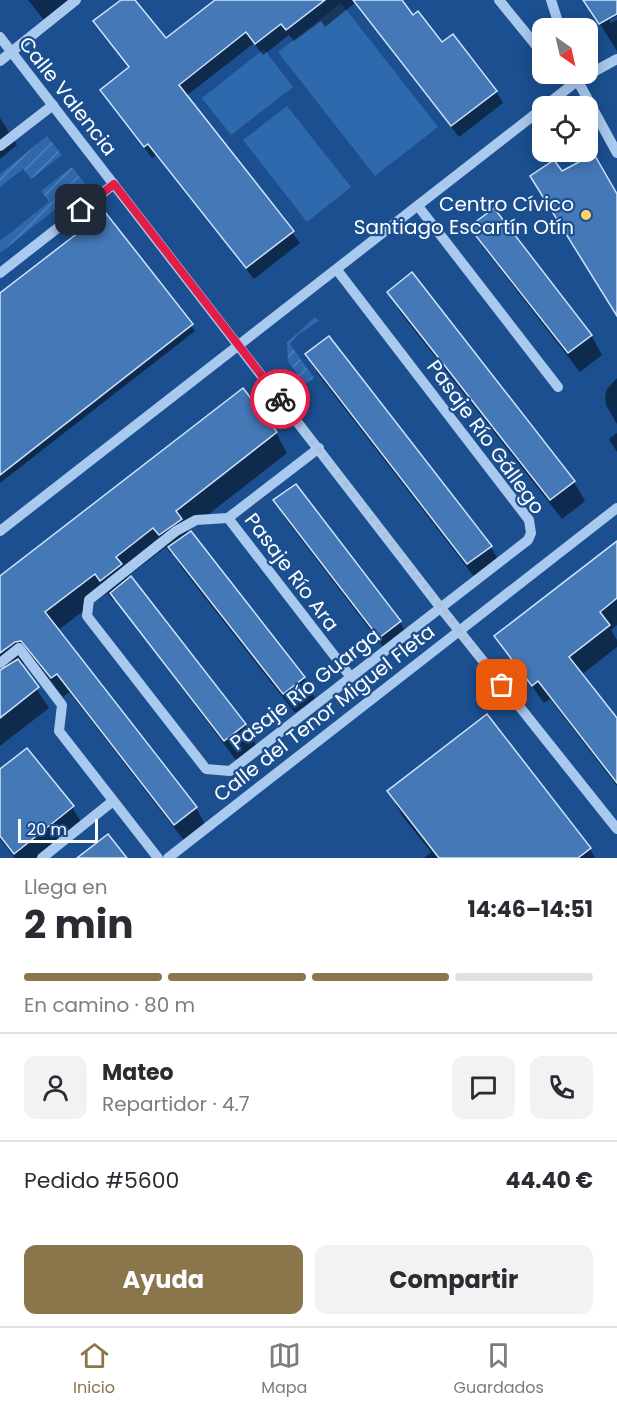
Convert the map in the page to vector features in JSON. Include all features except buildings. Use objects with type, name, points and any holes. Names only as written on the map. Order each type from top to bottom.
[{"type":"street","points":[[0,61],[76,0]]},
{"type":"street","points":[[499,0],[532,40]]},
{"type":"street","points":[[551,0],[557,18]]},
{"type":"street","name":"Calle Valencia","points":[[0,37],[440,607],[617,830]]},
{"type":"street","points":[[598,67],[617,59]]},
{"type":"street","points":[[555,96],[568,84]]},
{"type":"street","points":[[579,84],[617,153]]},
{"type":"street","points":[[0,146],[52,105]]},
{"type":"street","points":[[0,531],[532,116]]},
{"type":"street","points":[[0,273],[114,184]]},
{"type":"street","points":[[418,206],[558,387]]},
{"type":"street","name":"Pasaje Río Gállego","points":[[337,270],[531,527],[528,540],[440,607]]},
{"type":"street","points":[[228,518],[319,448]]},
{"type":"street","name":"Calle del Tenor Miguel Fleta","points":[[168,858],[617,508]]},
{"type":"street","name":"Pasaje Río Guarga","points":[[228,518],[196,520],[176,531],[89,600],[87,616],[206,769],[230,771],[440,607]]},
{"type":"street","name":"Pasaje Río Ara","points":[[228,518],[350,676]]},
{"type":"street","points":[[0,663],[19,648],[62,705],[59,731],[158,858]]},
{"type":"street","points":[[42,858],[113,801]]},
{"type":"shaded area","points":[[341,3],[438,127],[375,176],[278,52]]},
{"type":"shaded area","points":[[264,49],[293,87],[231,135],[202,98]]},
{"type":"shaded area","points":[[287,106],[351,187],[307,222],[243,140]]},
{"type":"shaded area","points":[[47,136],[62,155],[31,179],[23,169],[0,187],[0,174]]},
{"type":"shaded area","points":[[72,167],[86,185],[0,253],[0,241],[49,202],[41,191]]},
{"type":"shaded area","points":[[315,317],[319,321],[299,334],[290,344],[314,378],[304,384],[288,361],[287,343]]},
{"type":"way so far","points":[[280,399],[502,685]]},
{"type":"place","name":"Centro Cívico Santiago Escartín Otín","points":[[586,215]]},
{"type":"route","points":[[81,210],[114,184],[280,399]]}]
